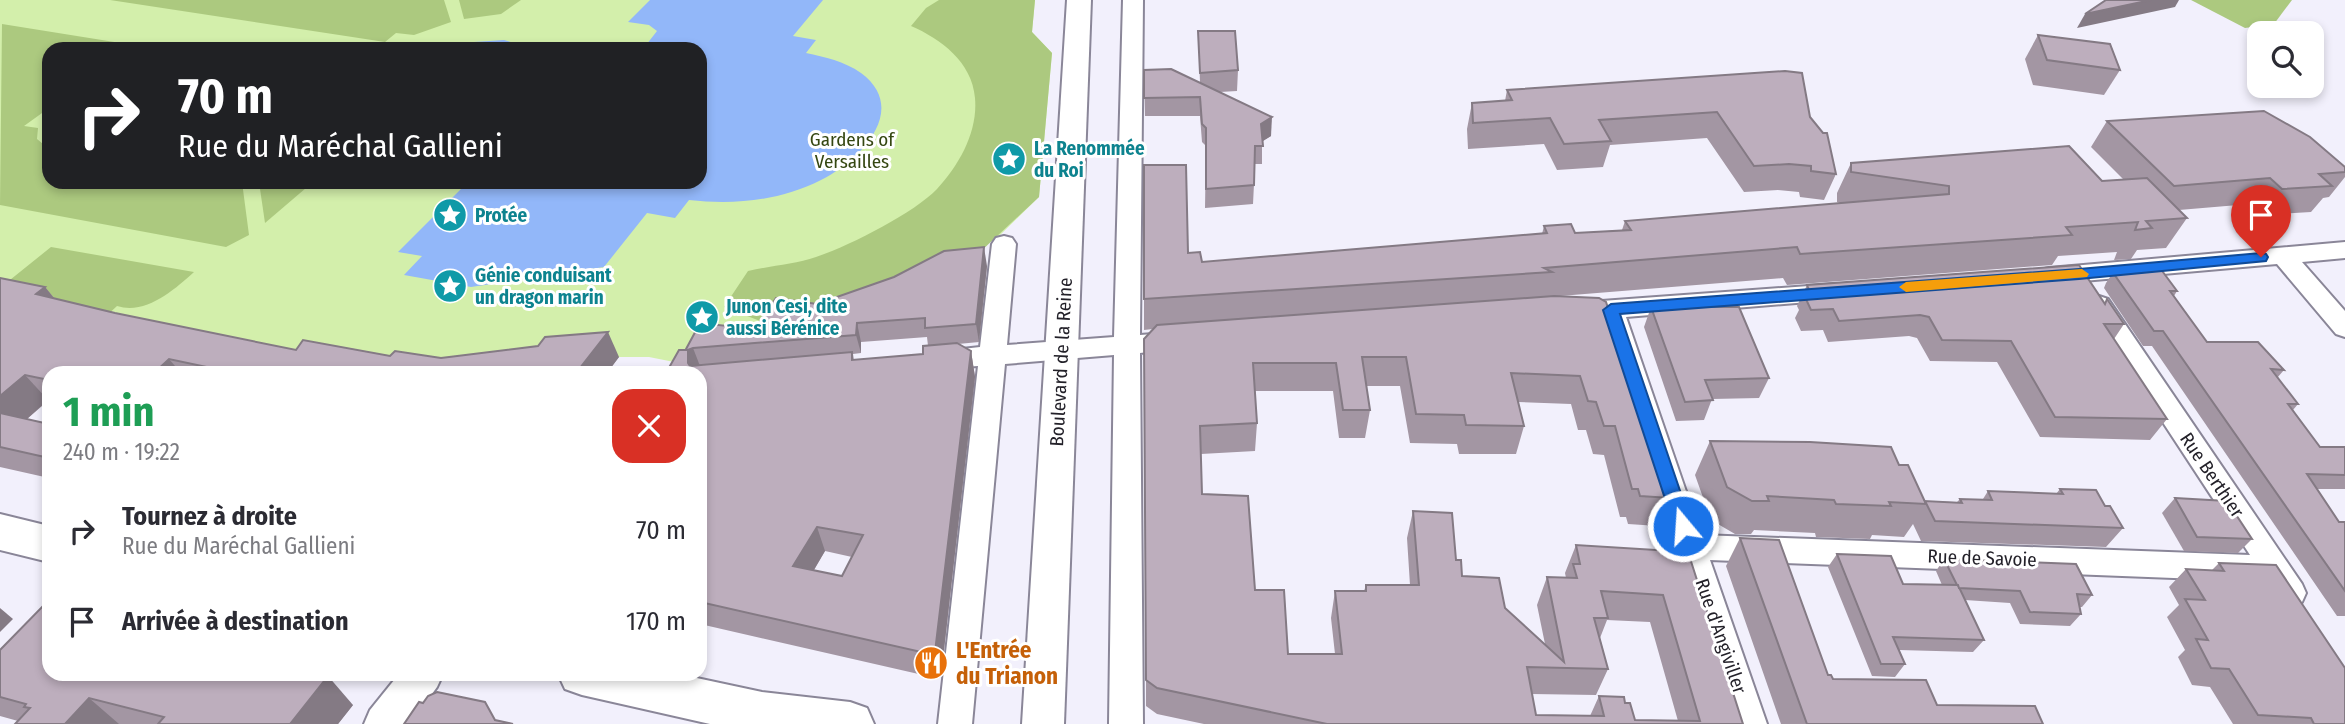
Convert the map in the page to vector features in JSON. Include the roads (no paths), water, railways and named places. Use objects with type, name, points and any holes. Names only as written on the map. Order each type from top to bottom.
[{"type":"main road","points":[[0,532],[42,542]]},
{"type":"main road","points":[[612,681],[781,721],[850,724]]},
{"type":"street","name":"Boulevard de la Reine","points":[[1043,724],[1079,0]]},
{"type":"street","points":[[1125,724],[1127,345],[1133,0]]},
{"type":"street","points":[[955,724],[1004,244]]},
{"type":"street","points":[[2024,278],[2345,250]]},
{"type":"street","points":[[2283,255],[2345,328]]},
{"type":"street","name":"Rue Berthier","points":[[2079,274],[2302,610]]},
{"type":"street","points":[[1556,314],[1857,291]]},
{"type":"street","name":"Rue d'Angiviller","points":[[1611,310],[1751,724]]},
{"type":"street","points":[[908,362],[1210,339]]},
{"type":"street","name":"Rue de Savoie","points":[[1690,547],[2275,569]]},
{"type":"street","points":[[386,724],[418,681]]},
{"type":"water","points":[[650,0],[823,0],[793,36],[816,40],[806,53],[848,65],[875,87],[881,103],[880,118],[874,134],[850,161],[835,172],[789,193],[756,200],[689,200],[675,218],[647,213],[604,267],[471,287],[404,275],[422,256],[398,252],[461,189],[707,189],[707,42],[648,42],[657,31],[649,25],[628,22]]},
{"type":"water","points":[[504,40],[511,42],[474,42]]},
{"type":"place","name":"La Renommée du Roi","points":[[1009,159]]},
{"type":"place","name":"Protée","points":[[450,215]]},
{"type":"place","name":"Génie conduisant un dragon marin","points":[[450,286]]},
{"type":"place","name":"Junon Cesi, dite aussi Bérénice","points":[[702,317]]},
{"type":"place","name":"L'Entrée du Trianon","points":[[931,663]]},
{"type":"park label","name":"Gardens of Versailles","points":[[852,150]]}]
